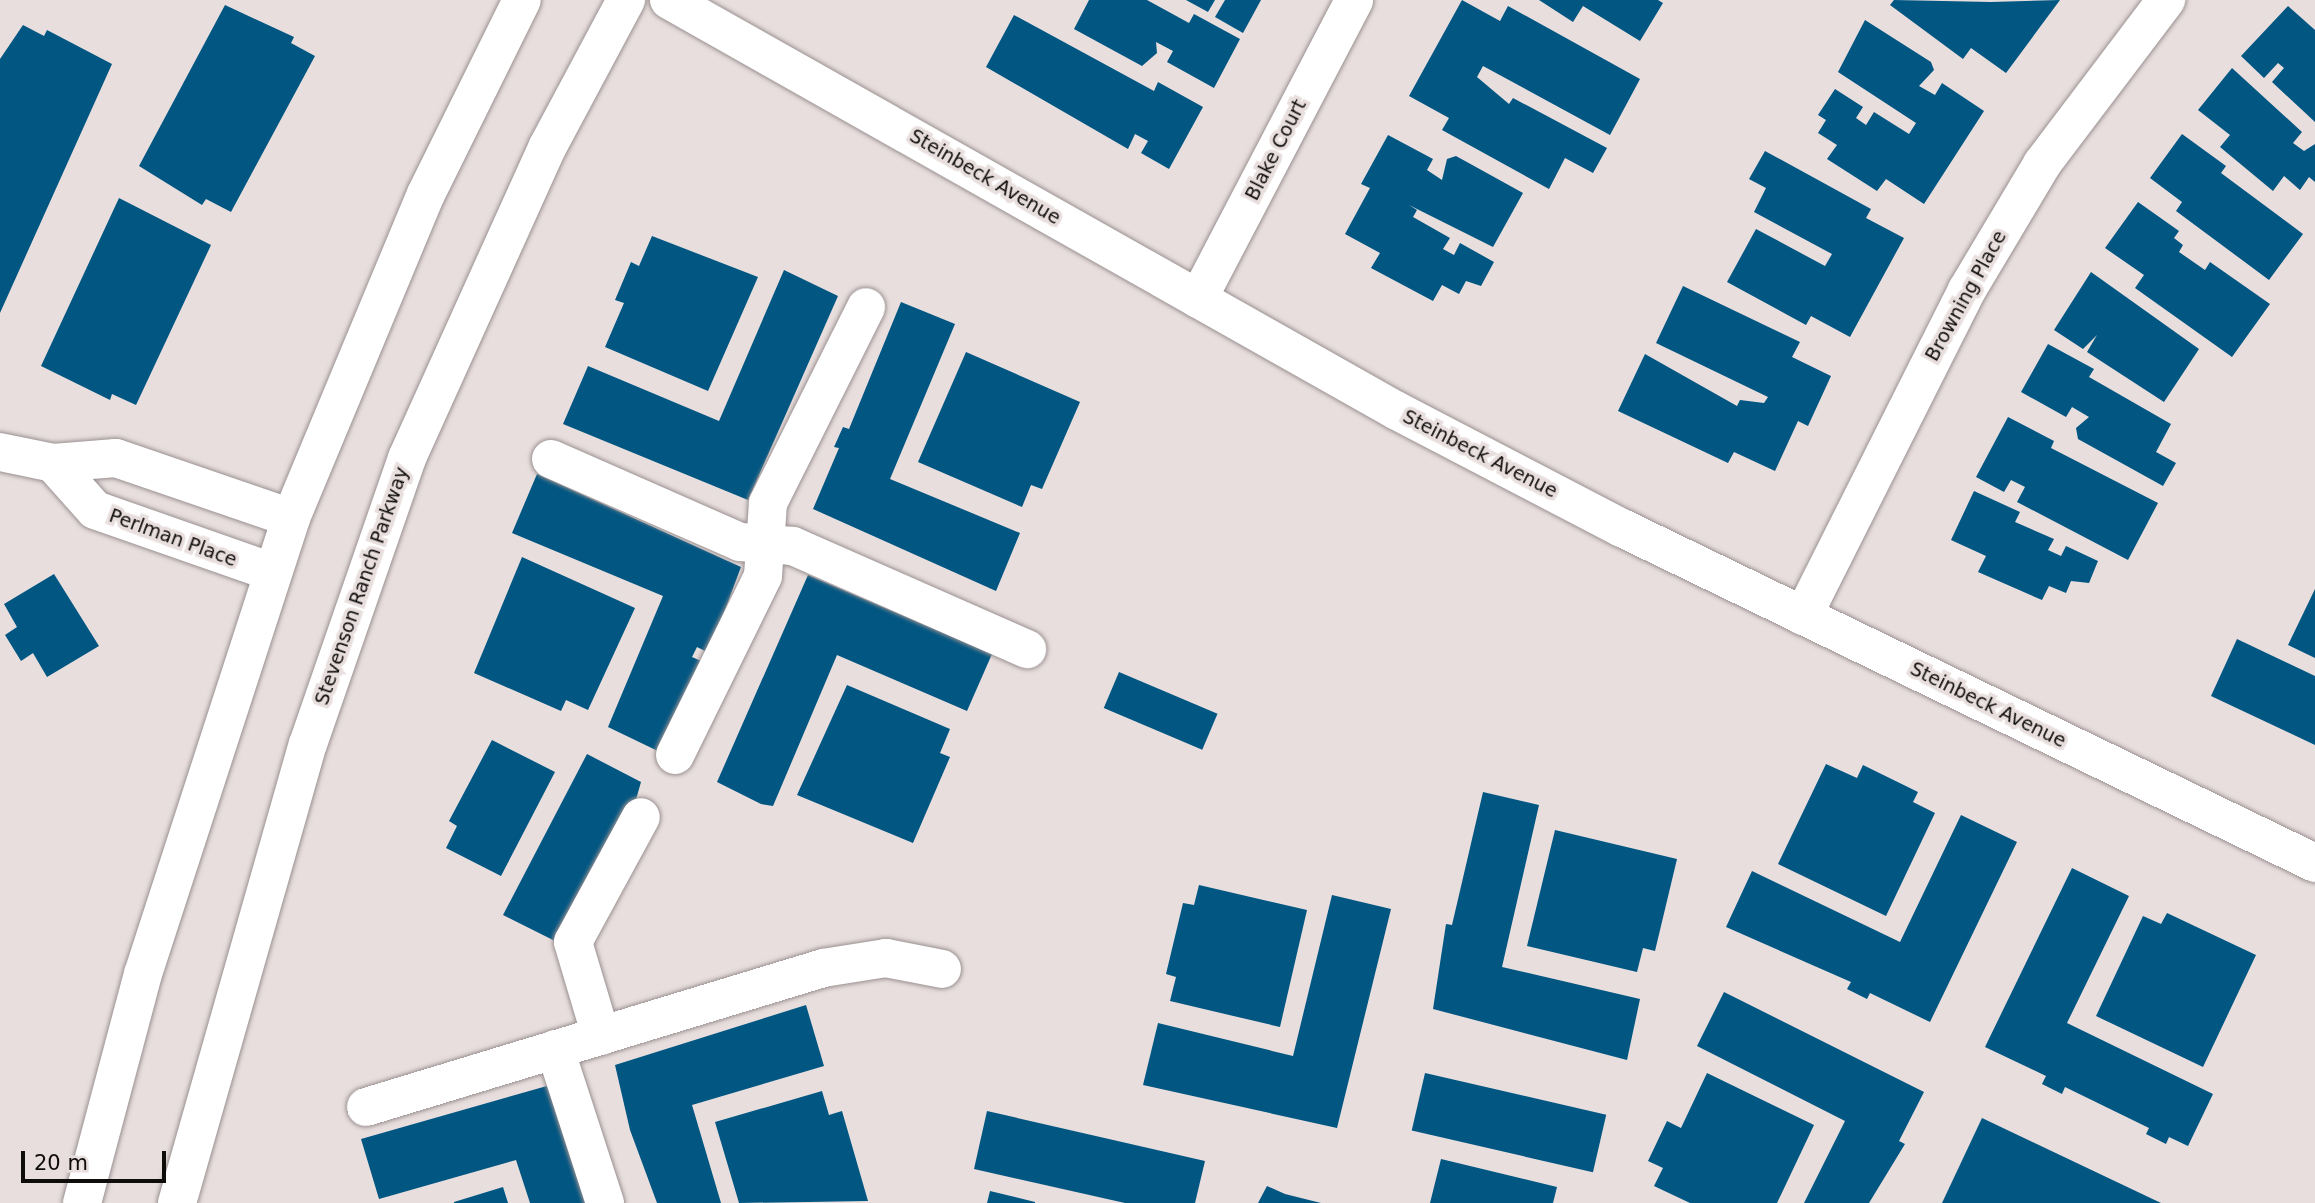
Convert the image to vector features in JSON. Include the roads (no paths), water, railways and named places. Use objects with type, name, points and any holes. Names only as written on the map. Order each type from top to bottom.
[{"type":"street","points":[[82,1203],[143,974],[290,518],[425,194],[522,0]]},
{"type":"street","name":"Stevenson Ranch Parkway","points":[[177,1203],[308,744],[407,458],[548,146],[626,0]]},
{"type":"street","name":"Steinbeck Avenue","points":[[669,0],[1409,417],[1803,616],[2315,863]]},
{"type":"street","name":"Blake Court","points":[[1198,299],[1354,0]]},
{"type":"street","name":"Browning Place","points":[[1803,616],[1894,425],[1981,267],[2042,164],[2166,0]]},
{"type":"street","points":[[675,755],[763,576],[768,503],[866,307]]},
{"type":"street","points":[[0,452],[53,463],[116,458],[290,518]]},
{"type":"street","points":[[551,459],[740,542],[793,546],[1027,649]]},
{"type":"street","name":"Perlman Place","points":[[53,463],[95,510],[272,572]]},
{"type":"street","points":[[601,1036],[573,942],[641,817]]},
{"type":"street","points":[[366,1107],[859,959],[886,957],[942,969]]},
{"type":"street","points":[[555,1049],[605,1203]]}]
